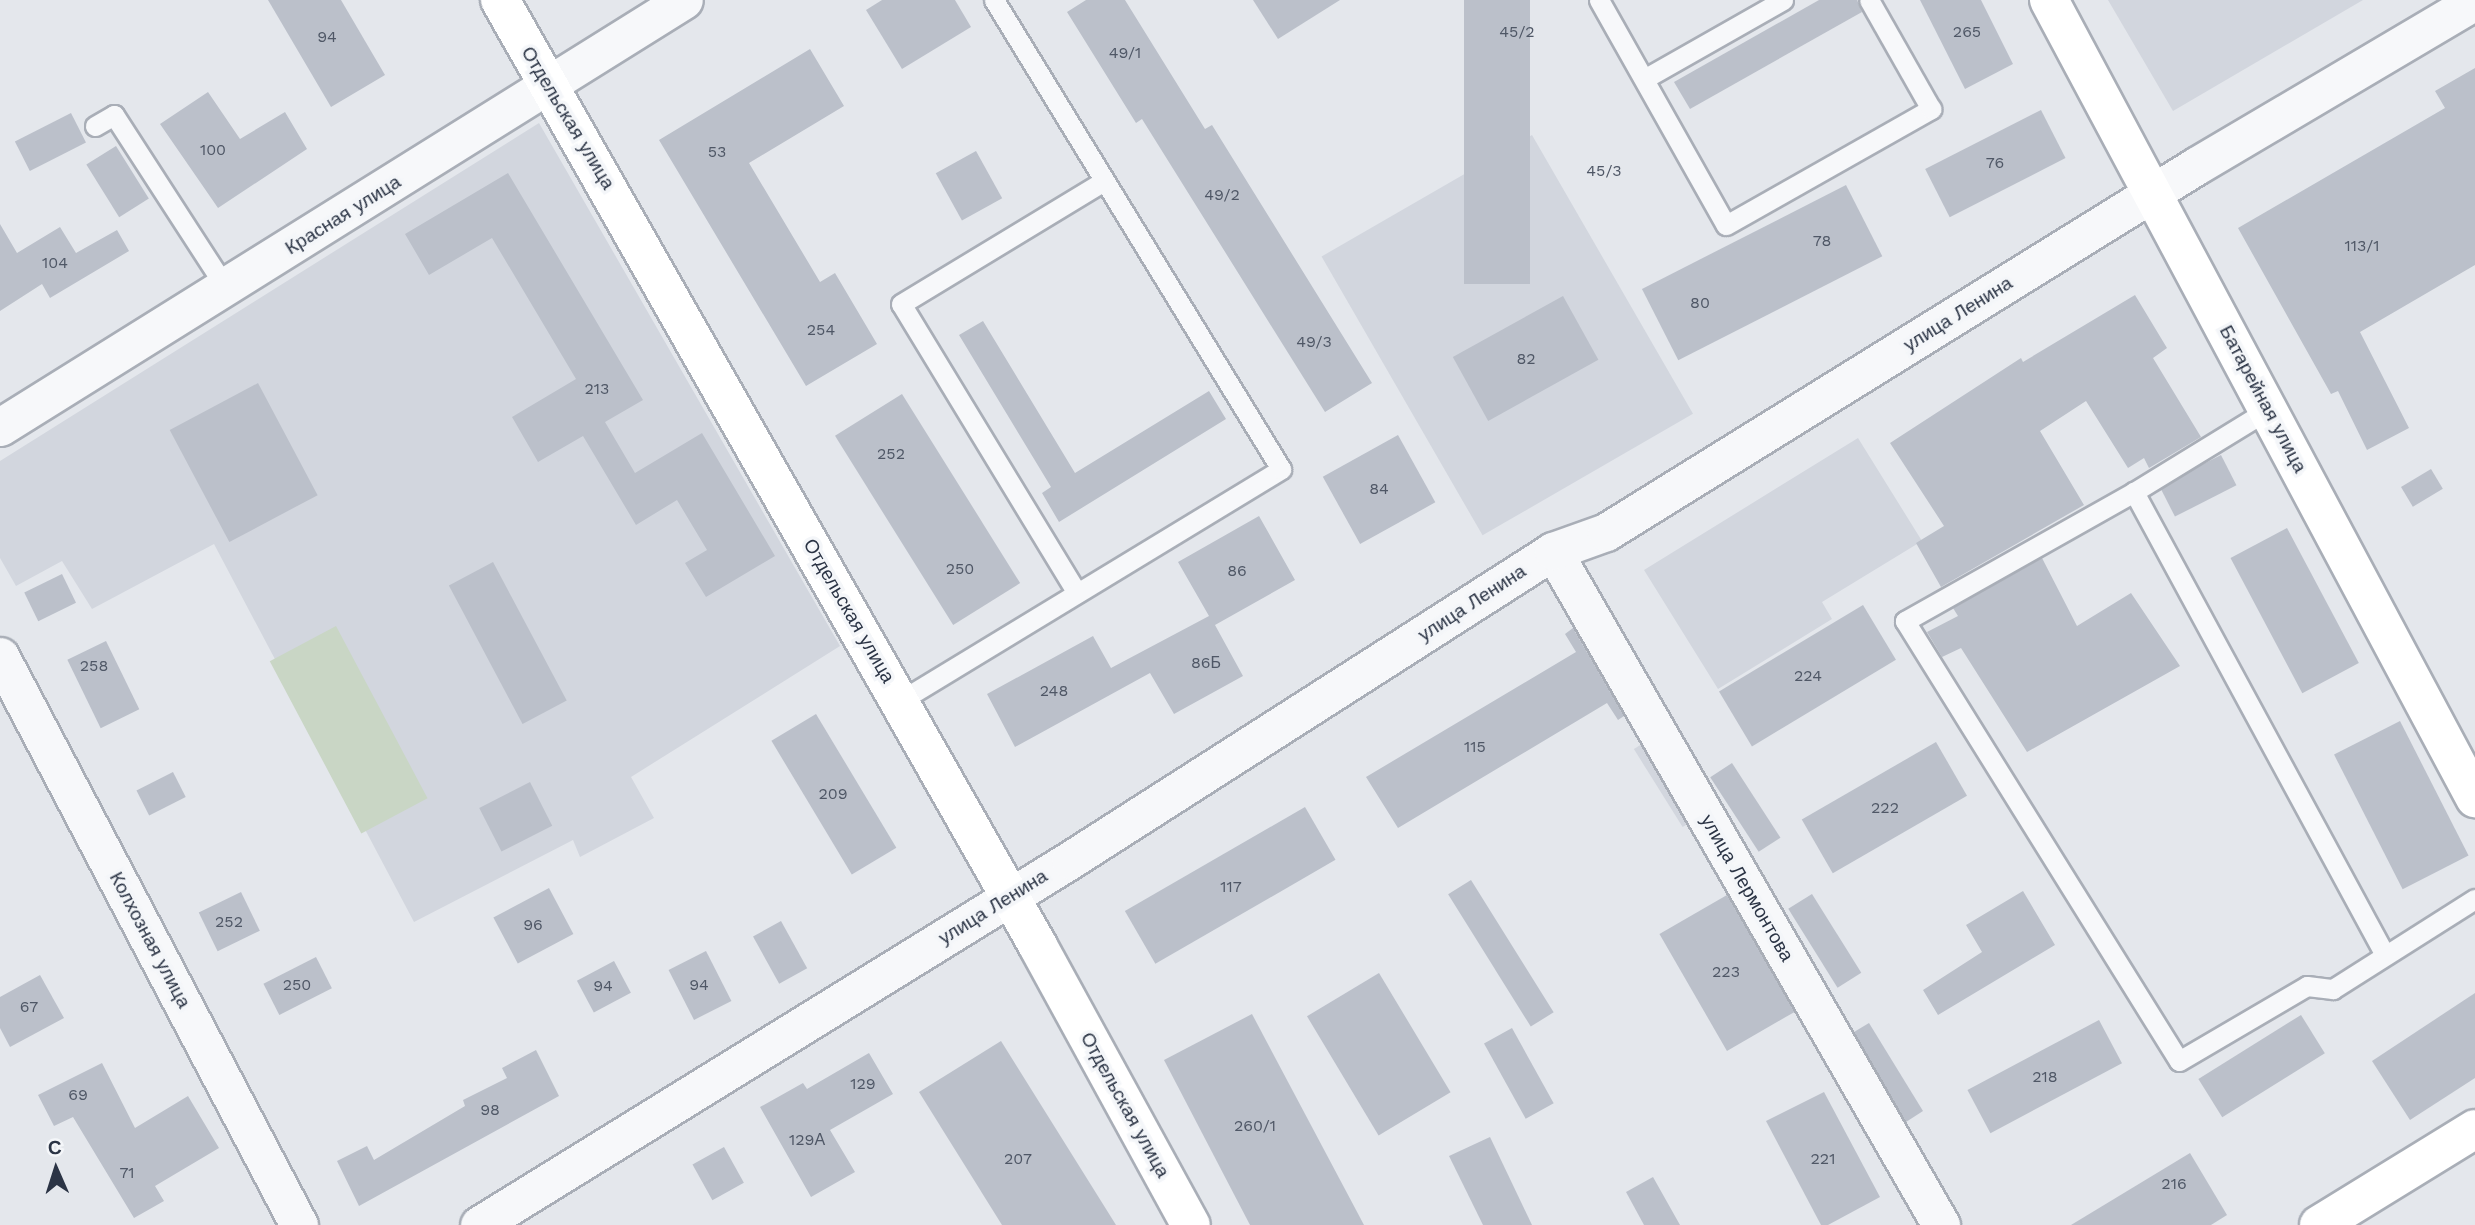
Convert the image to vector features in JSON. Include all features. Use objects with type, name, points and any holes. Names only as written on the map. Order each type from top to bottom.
[{"type":"street","name":"Отдельская улица","points":[[500,0],[1010,896],[1187,1224]]},
{"type":"street","name":"Красная улица","points":[[0,427],[684,0]]},
{"type":"street","name":"Батарейная улица","points":[[2049,0],[2475,798]]},
{"type":"street","name":"улица Ленина","points":[[479,1225],[1010,896],[1553,551],[1606,532],[2153,193],[2475,1]]},
{"type":"street","name":"улица Лермонтова","points":[[1553,551],[1941,1225]]},
{"type":"street","name":"Колхозная улица","points":[[0,656],[299,1225]]},
{"type":"street","points":[[2319,1225],[2475,1129]]},
{"type":"lane","points":[[900,701],[1281,469],[994,0]]},
{"type":"lane","points":[[1599,0],[1727,225],[1931,109],[1869,0]]},
{"type":"lane","points":[[1644,79],[1783,0]]},
{"type":"lane","points":[[94,126],[114,115],[226,288]]},
{"type":"lane","points":[[1077,593],[901,304],[1104,181]]},
{"type":"lane","points":[[2268,410],[2134,492],[1905,621],[2179,1062],[2306,986],[2333,989],[2475,899]]},
{"type":"lane","points":[[2134,492],[2385,955]]},
{"type":"shaded area","points":[[2108,0],[2363,0],[2173,111]]},
{"type":"shaded area","points":[[539,123],[840,646],[631,777],[654,818],[580,857],[573,840],[414,922],[214,544],[92,609],[62,561],[16,586],[0,558],[0,461]]},
{"type":"shaded area","points":[[1532,135],[1693,414],[1483,535],[1322,256]]},
{"type":"shaded area","points":[[1858,438],[1922,541],[1822,602],[1832,619],[1718,689],[1644,570]]},
{"type":"shaded area","points":[[1650,739],[1699,817],[1683,827],[1634,749]]},
{"type":"green space","points":[[336,626],[428,798],[361,833],[270,661]]},
{"type":"building","points":[[268,0],[341,0],[385,75],[331,107]]},
{"type":"building","points":[[882,0],[955,0],[971,27],[902,69],[866,10]]},
{"type":"building","points":[[1086,0],[1125,0],[1205,129],[1212,125],[1372,383],[1325,412],[1142,119],[1136,123],[1067,12]]},
{"type":"building","points":[[1253,0],[1340,0],[1278,39]]},
{"type":"building","points":[[1464,0],[1530,0],[1530,284],[1464,284]]},
{"type":"building","points":[[1819,0],[1857,0],[1862,12],[1690,109],[1674,82]]},
{"type":"building","points":[[1920,0],[1981,0],[2013,64],[1965,89]]},
{"type":"building","points":[[810,49],[844,106],[749,163],[820,282],[835,273],[877,344],[806,386],[659,140]]},
{"type":"building","points":[[2475,68],[2475,265],[2360,332],[2409,428],[2367,450],[2338,391],[2331,394],[2238,228],[2445,108],[2435,91]]},
{"type":"building","points":[[208,92],[240,139],[285,112],[307,149],[218,208],[160,124]]},
{"type":"building","points":[[2041,110],[2066,158],[1950,217],[1925,169]]},
{"type":"building","points":[[71,113],[86,142],[30,171],[15,142]]},
{"type":"building","points":[[116,146],[149,199],[119,217],[86,165]]},
{"type":"building","points":[[976,151],[1002,198],[962,221],[936,173]]},
{"type":"building","points":[[508,173],[643,400],[605,422],[635,473],[702,433],[775,556],[706,597],[685,563],[707,550],[677,500],[636,525],[583,436],[538,462],[512,417],[576,379],[492,238],[429,275],[405,234]]},
{"type":"building","points":[[1846,185],[1882,256],[1678,360],[1642,289]]},
{"type":"building","points":[[0,224],[17,253],[60,227],[76,253],[117,230],[129,251],[50,298],[42,284],[0,311]]},
{"type":"building","points":[[2135,295],[2167,348],[2153,358],[2201,437],[2149,468],[2144,458],[2128,468],[2086,401],[2040,431],[2084,505],[1941,587],[1916,543],[1944,526],[1890,443],[2021,358],[2023,362]]},
{"type":"building","points":[[1563,296],[1598,360],[1488,421],[1453,357]]},
{"type":"building","points":[[983,321],[1075,473],[1209,391],[1226,419],[1059,522],[1042,493],[1051,487],[959,335]]},
{"type":"building","points":[[258,383],[318,495],[229,542],[170,430]]},
{"type":"building","points":[[902,394],[1020,583],[953,625],[835,436]]},
{"type":"building","points":[[1398,435],[1435,502],[1360,544],[1323,477]]},
{"type":"building","points":[[2221,455],[2236,485],[2175,517],[2160,486]]},
{"type":"building","points":[[2431,469],[2443,489],[2413,507],[2401,487]]},
{"type":"building","points":[[1259,516],[1295,580],[1215,625],[1243,676],[1174,714],[1150,673],[1015,747],[987,694],[1093,636],[1111,668],[1209,616],[1178,562]]},
{"type":"building","points":[[2287,528],[2359,663],[2302,693],[2230,558]]},
{"type":"building","points":[[2042,558],[2077,626],[2131,593],[2180,666],[2027,752],[1961,648],[1942,657],[1927,632],[1958,616],[1953,608]]},
{"type":"building","points":[[493,562],[567,701],[523,724],[449,585]]},
{"type":"building","points":[[62,574],[76,603],[38,621],[24,592]]},
{"type":"building","points":[[1863,605],[1896,660],[1752,746],[1719,692]]},
{"type":"building","points":[[1573,628],[1624,716],[1618,720],[1607,703],[1398,828],[1366,777],[1576,652],[1565,634]]},
{"type":"building","points":[[106,641],[139,709],[101,728],[67,660]]},
{"type":"building","points":[[816,714],[896,848],[852,875],[771,741]]},
{"type":"building","points":[[2400,721],[2469,856],[2403,889],[2334,755]]},
{"type":"building","points":[[1936,742],[1967,796],[1833,873],[1802,820]]},
{"type":"building","points":[[1732,763],[1780,838],[1759,852],[1710,777]]},
{"type":"building","points":[[173,772],[186,797],[149,816],[136,791]]},
{"type":"building","points":[[530,782],[552,826],[501,852],[479,808]]},
{"type":"building","points":[[1305,807],[1336,860],[1155,964],[1125,911]]},
{"type":"building","points":[[1471,880],[1554,1012],[1531,1027],[1448,894]]},
{"type":"building","points":[[549,888],[573,934],[518,963],[493,918]]},
{"type":"building","points":[[2023,891],[2055,945],[1938,1015],[1923,990],[1982,952],[1966,925]]},
{"type":"building","points":[[241,892],[260,931],[218,951],[199,913]]},
{"type":"building","points":[[1812,894],[1861,973],[1838,988],[1788,909]]},
{"type":"building","points":[[1727,895],[1794,1012],[1727,1051],[1659,934]]},
{"type":"building","points":[[781,921],[807,968],[779,984],[753,937]]},
{"type":"building","points":[[706,951],[731,1001],[694,1020],[669,970]]},
{"type":"building","points":[[316,957],[332,988],[279,1015],[263,984]]},
{"type":"building","points":[[614,961],[631,993],[594,1013],[577,981]]},
{"type":"building","points":[[1379,973],[1451,1092],[1379,1135],[1307,1016]]},
{"type":"building","points":[[40,975],[64,1018],[10,1047],[0,1028],[0,997]]},
{"type":"building","points":[[2475,993],[2475,1078],[2410,1120],[2372,1061]]},
{"type":"building","points":[[1252,1014],[1364,1225],[1250,1225],[1164,1060]]},
{"type":"building","points":[[2301,1015],[2325,1053],[2222,1117],[2198,1079]]},
{"type":"building","points":[[2099,1020],[2122,1063],[1990,1133],[1967,1090]]},
{"type":"building","points":[[1869,1023],[1923,1111],[1906,1122],[1854,1032]]},
{"type":"building","points":[[1512,1028],[1554,1103],[1526,1119],[1484,1044]]},
{"type":"building","points":[[1001,1041],[1116,1225],[1002,1225],[919,1092]]},
{"type":"building","points":[[536,1050],[559,1096],[359,1206],[337,1161],[367,1146],[374,1160],[465,1106],[463,1100],[507,1078],[502,1068]]},
{"type":"building","points":[[869,1053],[893,1094],[830,1130],[855,1172],[811,1197],[760,1107],[803,1083],[807,1089]]},
{"type":"building","points":[[102,1063],[135,1128],[188,1096],[219,1148],[155,1186],[164,1201],[134,1218],[73,1117],[54,1126],[38,1095]]},
{"type":"building","points":[[1824,1092],[1880,1197],[1828,1225],[1821,1225],[1766,1121]]},
{"type":"building","points":[[1490,1137],[1532,1225],[1483,1225],[1449,1156]]},
{"type":"building","points":[[724,1147],[744,1183],[712,1200],[693,1164]]},
{"type":"building","points":[[2190,1153],[2227,1215],[2211,1225],[2071,1225]]},
{"type":"building","points":[[1653,1177],[1680,1225],[1644,1225],[1626,1192]]}]
